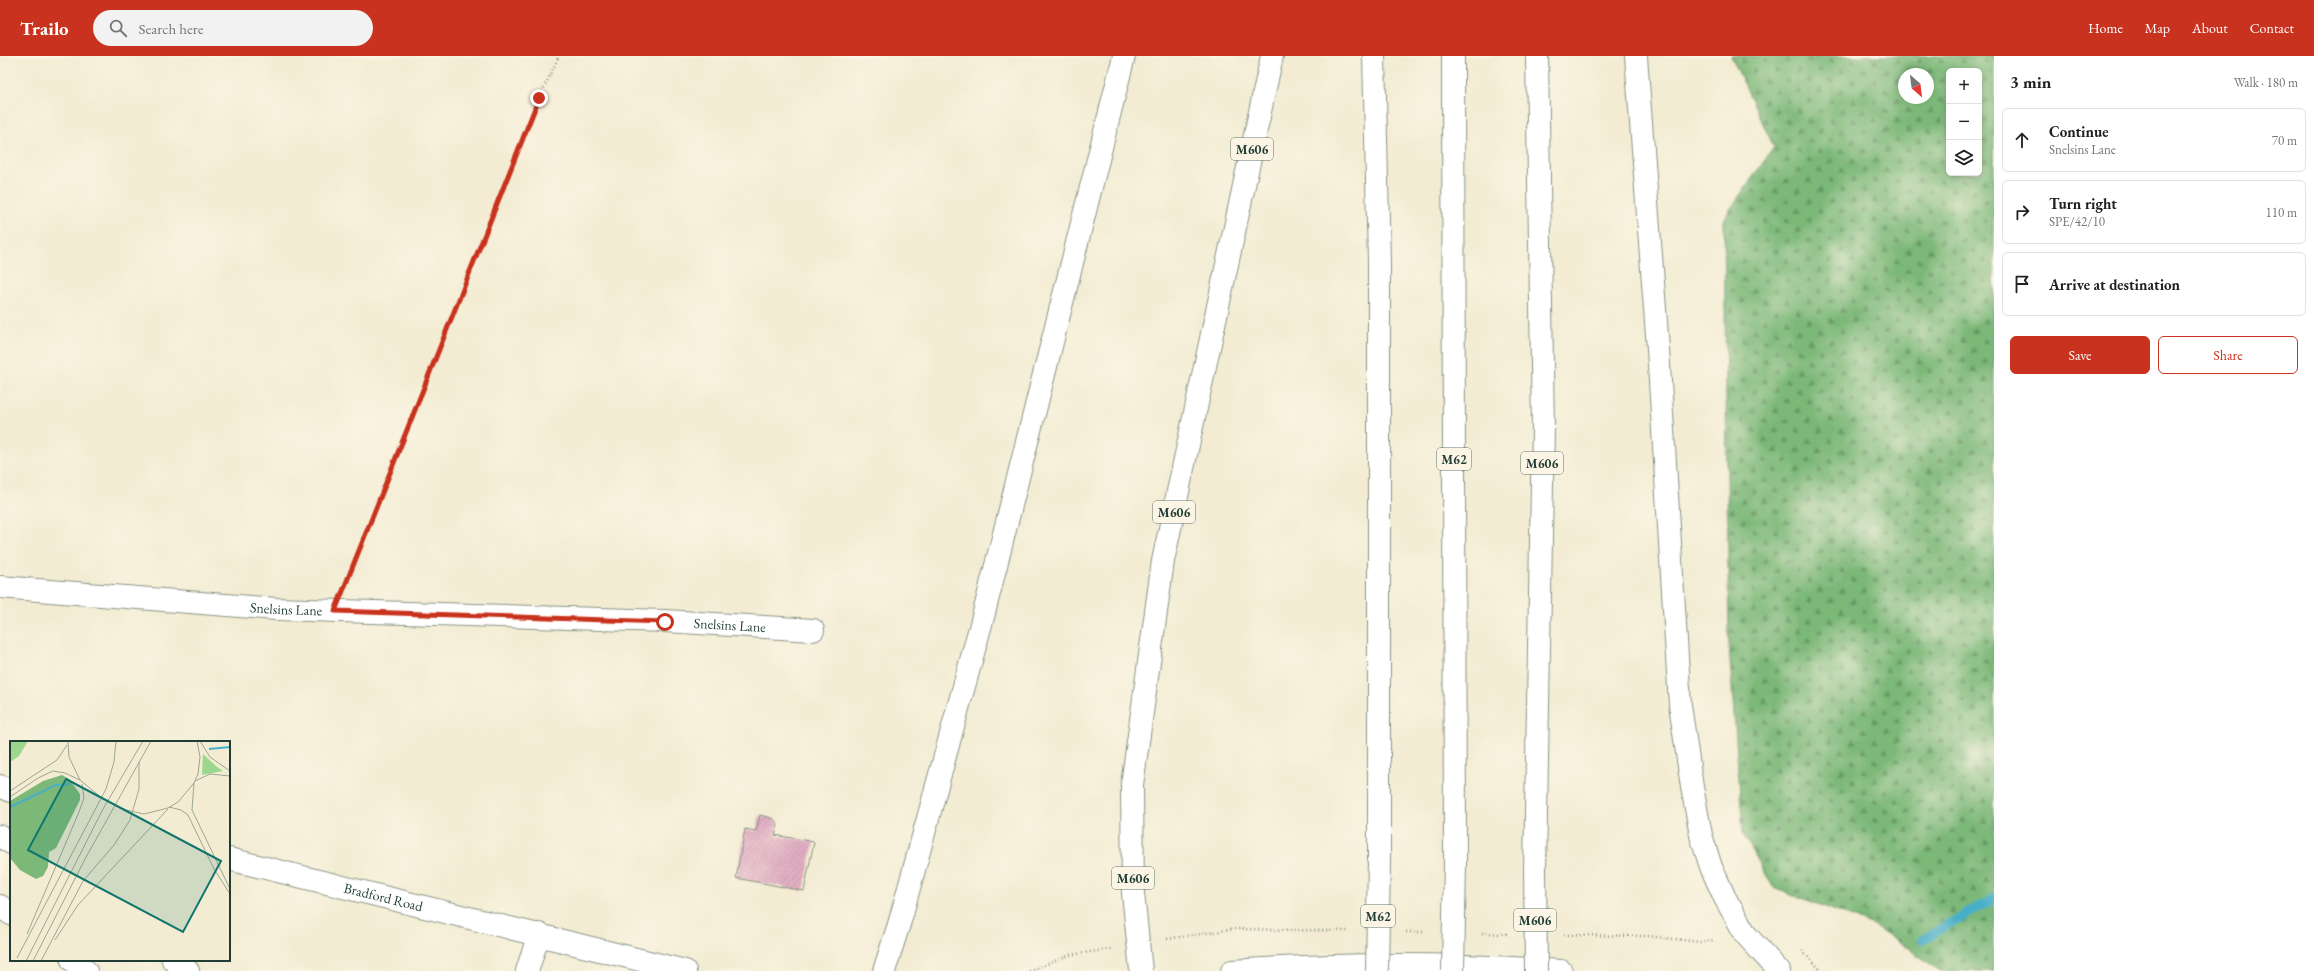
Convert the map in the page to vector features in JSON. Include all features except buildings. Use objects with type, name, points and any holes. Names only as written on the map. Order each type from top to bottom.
[{"type":"main road","points":[[884,971],[900,921],[984,614],[1124,56]]},
{"type":"main road","name":"M606","points":[[1141,971],[1133,893],[1132,785],[1163,561],[1272,56]]},
{"type":"main road","name":"M62","points":[[1374,56],[1379,262],[1377,971]]},
{"type":"main road","name":"M62","points":[[1453,56],[1455,863],[1453,971]]},
{"type":"main road","name":"M606","points":[[1536,971],[1535,870],[1543,428],[1537,56]]},
{"type":"main road","points":[[1636,56],[1658,349],[1680,705],[1692,787],[1701,835],[1711,867],[1725,898],[1746,935],[1779,971]]},
{"type":"main road","name":"Snelsins Lane","points":[[0,587],[276,609],[665,622],[813,630]]},
{"type":"main road","points":[[0,786],[10,791]]},
{"type":"main road","points":[[0,836],[10,842]]},
{"type":"main road","name":"Bradford Road","points":[[230,859],[685,971]]},
{"type":"main road","points":[[0,906],[10,913]]},
{"type":"main road","points":[[527,971],[538,934]]},
{"type":"main road","points":[[73,961],[86,971]]},
{"type":"main road","points":[[174,961],[188,971]]},
{"type":"main road","points":[[1232,971],[1309,965],[1483,965],[1561,971]]},
{"type":"path","points":[[335,611],[539,98],[559,56]]},
{"type":"green space","points":[[1731,56],[1994,56],[1994,971],[1941,971],[1875,926],[1773,887],[1743,834],[1729,648],[1724,218],[1774,147]]},
{"type":"waterway","points":[[1922,940],[1994,898]]},
{"type":"route","points":[[539,98],[335,611],[665,622]]}]
